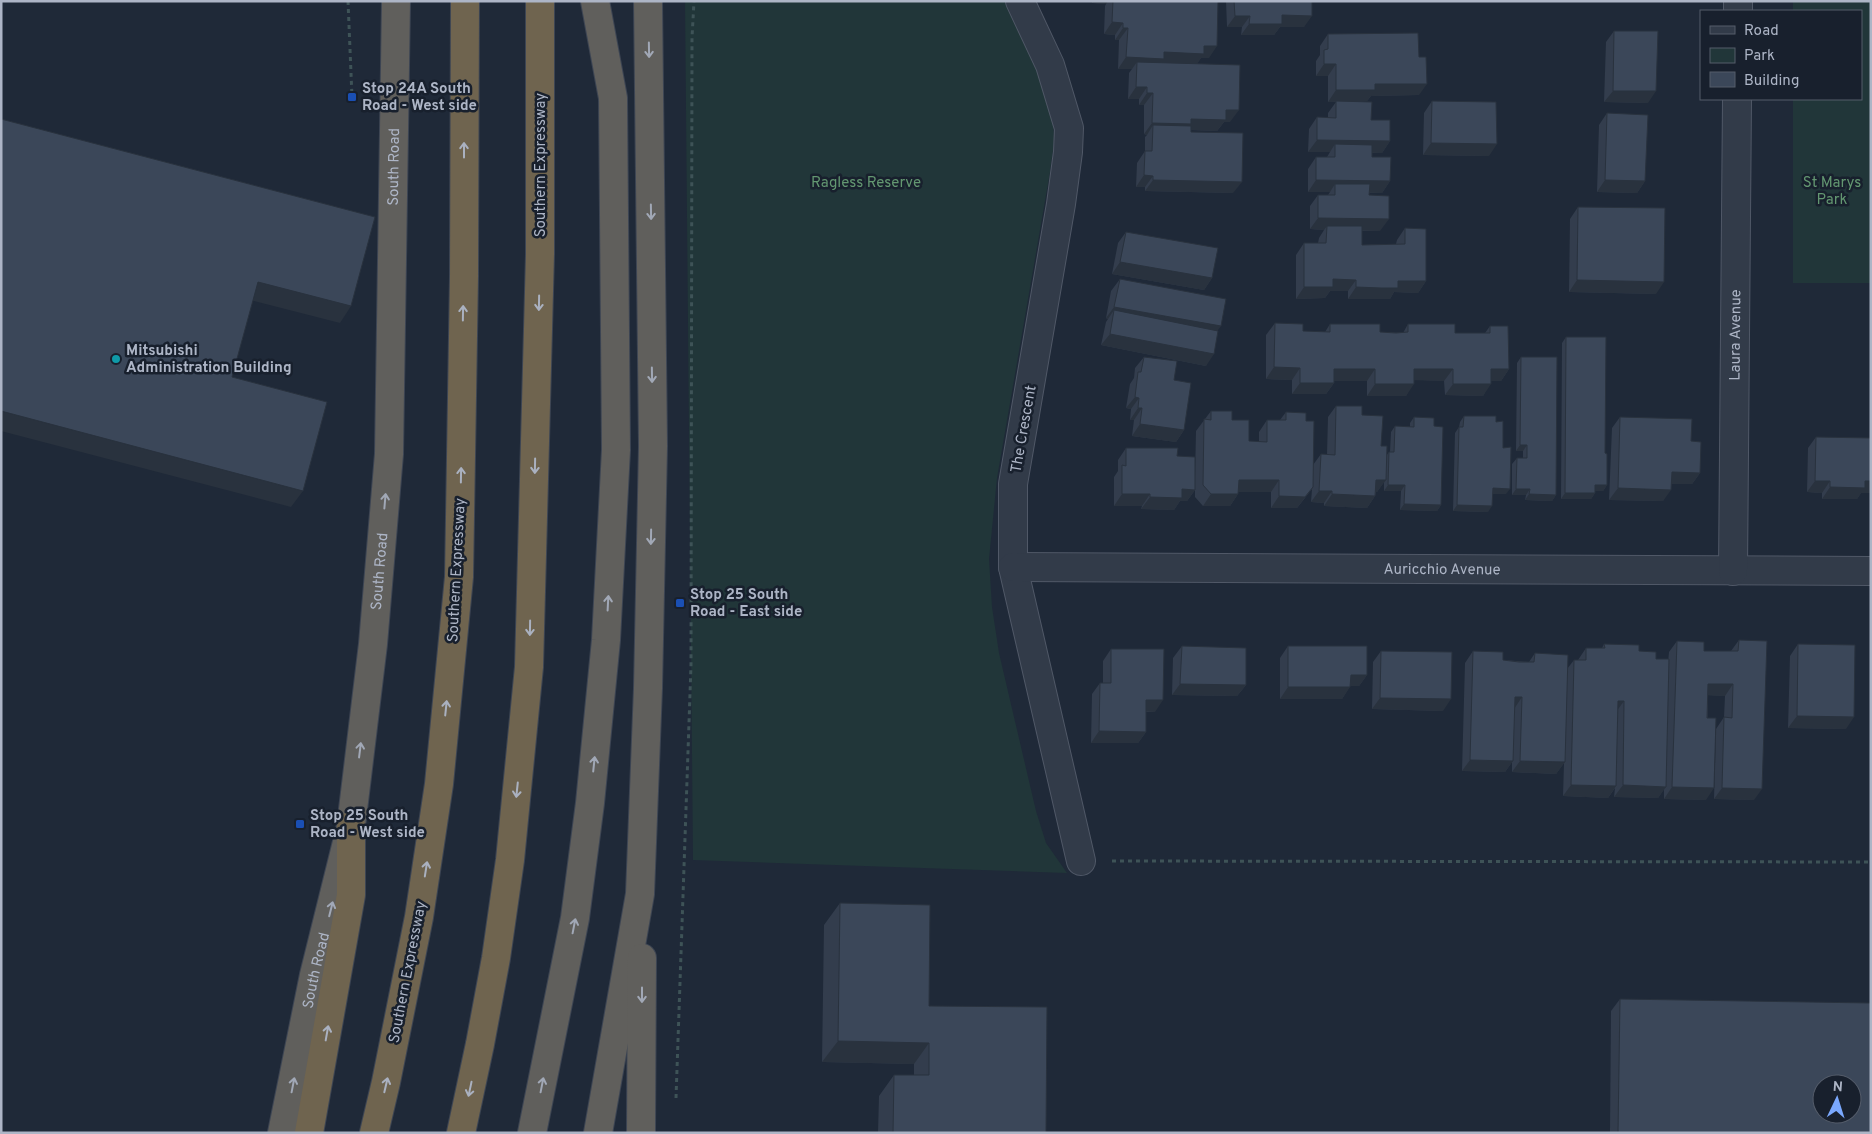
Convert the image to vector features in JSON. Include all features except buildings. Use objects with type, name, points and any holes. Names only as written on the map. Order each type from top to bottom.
[{"type":"highway","name":"South Road","points":[[282,1133],[314,975],[351,826],[373,644],[390,454],[396,1]]},
{"type":"highway","name":"Southern Expressway","points":[[374,1133],[386,1082],[424,879],[439,784],[459,576],[464,276],[465,1]]},
{"type":"highway","name":"Southern Expressway","points":[[461,1133],[496,958],[510,860],[529,667],[540,254],[540,1]]},
{"type":"highway","points":[[641,1133],[640,894],[648,688],[653,446],[648,1]]},
{"type":"highway","points":[[532,1133],[575,918],[590,803],[606,640],[616,450],[612,98],[596,7]]},
{"type":"highway","points":[[309,1133],[352,895],[351,826]]},
{"type":"highway","points":[[598,1133],[640,894]]},
{"type":"street","name":"The Crescent","points":[[1020,1],[1050,65],[1069,128],[1068,152],[1061,204],[1014,484],[1013,567],[1082,861]]},
{"type":"street","name":"Laura Avenue","points":[[1733,571],[1737,100]]},
{"type":"street","name":"Auricchio Avenue","points":[[1013,567],[1871,571]]},
{"type":"path","points":[[348,1],[352,97]]},
{"type":"path","points":[[676,1100],[691,665],[692,38],[694,1]]},
{"type":"path","points":[[1082,861],[1871,862]]},
{"type":"green space","name":"Ragless Reserve","points":[[685,1],[1004,1],[1029,50],[1049,103],[1053,120],[1054,146],[997,478],[989,559],[992,607],[999,653],[1036,811],[1046,843],[1067,873],[693,860]]},
{"type":"green space","name":"St Marys Park","points":[[1793,1],[1871,1],[1871,283],[1793,283],[1793,100],[1862,100],[1862,10],[1793,10]]},
{"type":"place","name":"Stop 24A South Road - West side","points":[[352,97]]},
{"type":"place","name":"Mitsubishi Administration Building","points":[[116,359]]},
{"type":"place","name":"Stop 25 South Road - East side","points":[[680,603]]},
{"type":"place","name":"Stop 25 South Road - West side","points":[[300,824]]}]
